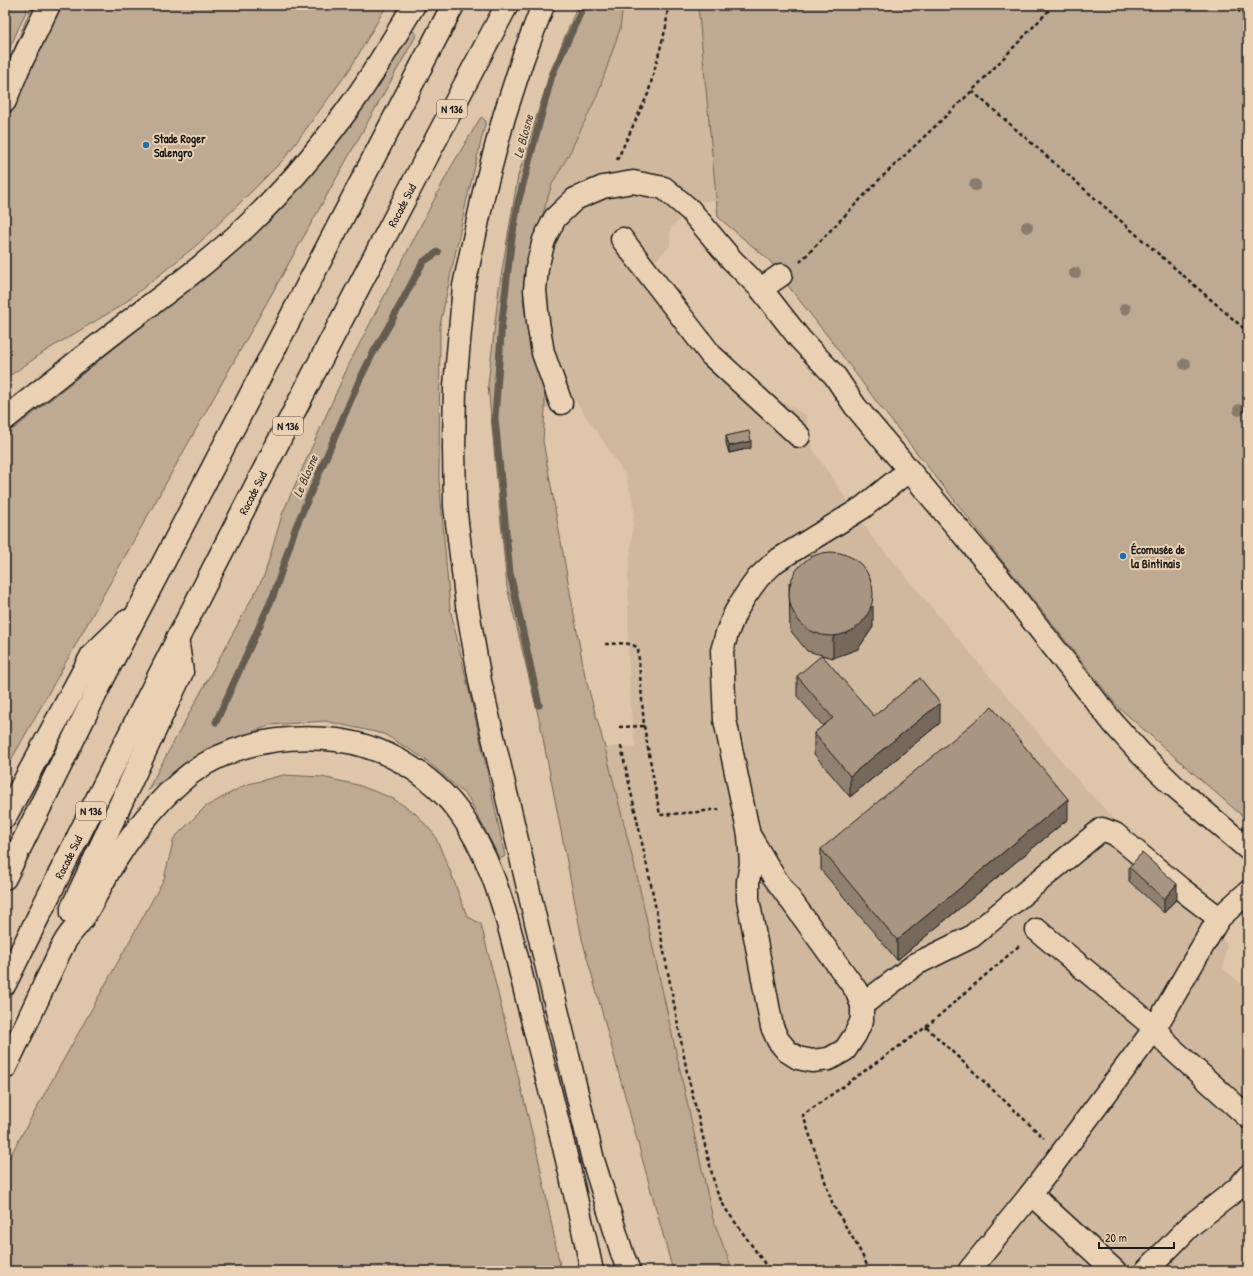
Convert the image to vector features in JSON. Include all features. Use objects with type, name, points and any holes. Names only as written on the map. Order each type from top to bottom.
[{"type":"main road","points":[[5,101],[18,69],[49,5]]},
{"type":"main road","points":[[5,419],[69,367],[212,258],[249,224],[314,153],[353,102],[414,5]]},
{"type":"main road","points":[[5,878],[105,675],[453,5]]},
{"type":"main road","name":"Rocade Sud","points":[[5,984],[177,638],[435,142],[508,5]]},
{"type":"main road","points":[[543,5],[523,58],[502,124],[484,192],[464,286],[455,386],[455,506],[469,613],[480,681],[593,1160],[628,1271]]},
{"type":"main road","points":[[561,403],[543,353],[535,290],[537,268],[544,240],[555,218],[575,199],[603,187],[633,182],[664,188],[690,210],[731,259],[761,289],[800,339],[835,376],[855,406],[908,471],[993,570],[1114,724],[1143,756],[1173,785],[1248,850]]},
{"type":"main road","points":[[622,239],[711,355],[799,436]]},
{"type":"main road","points":[[761,289],[781,275]]},
{"type":"main road","points":[[5,406],[69,367]]},
{"type":"main road","points":[[749,835],[763,861],[774,877],[856,990],[862,1005],[862,1020],[855,1035],[845,1050],[829,1059],[812,1061],[798,1058],[787,1051],[778,1040],[772,1027],[748,899],[748,881],[751,864],[749,835],[725,720],[722,651],[735,613],[758,578],[776,561],[862,508],[908,471]]},
{"type":"main road","points":[[5,817],[92,655],[142,606]]},
{"type":"main road","points":[[66,940],[72,908],[182,672],[177,638]]},
{"type":"main road","points":[[5,1068],[66,940],[85,915],[106,874],[139,826],[163,799],[186,778],[204,765],[222,756],[248,746],[275,740],[301,738],[325,739],[351,742],[375,749],[406,764],[418,772],[451,803],[462,817],[476,840],[493,876],[510,932],[540,1050],[592,1271]]},
{"type":"main road","points":[[862,1005],[916,964],[971,937],[1102,829],[1115,834],[1181,889],[1219,918]]},
{"type":"main road","points":[[969,1271],[1031,1194],[1155,1028],[1219,918],[1248,892]]},
{"type":"main road","points":[[1037,930],[1155,1028],[1168,1045],[1248,1117]]},
{"type":"main road","points":[[1146,1271],[1191,1225],[1237,1189],[1248,1176]]},
{"type":"main road","points":[[1031,1194],[1115,1271]]},
{"type":"path","points":[[603,187],[623,150],[648,94],[666,27],[668,5]]},
{"type":"path","points":[[781,275],[799,263],[880,179],[972,91],[1054,5]]},
{"type":"path","points":[[1232,5],[1248,19]]},
{"type":"path","points":[[972,91],[1248,332]]},
{"type":"path","points":[[606,644],[633,644],[638,648],[644,726],[660,815],[743,806]]},
{"type":"path","points":[[619,727],[644,726]]},
{"type":"path","points":[[621,746],[652,889],[687,1072],[716,1190],[725,1208],[770,1271]]},
{"type":"path","points":[[870,1271],[833,1204],[803,1115],[926,1027],[1037,930]]},
{"type":"path","points":[[926,1027],[1060,1154]]},
{"type":"shaded area","points":[[5,5],[29,5],[5,58]]},
{"type":"shaded area","name":"Stade Roger Salengro","points":[[32,5],[387,5],[350,69],[284,159],[242,201],[198,244],[122,305],[44,352],[5,379],[5,73]]},
{"type":"shaded area","points":[[578,5],[623,5],[620,29],[597,96],[568,156],[552,184],[532,249],[523,300],[533,359],[544,382],[545,408],[543,441],[585,676],[605,748],[637,876],[713,1219],[733,1271],[673,1271],[582,939],[540,723],[507,587],[488,385],[499,288],[518,176],[540,105],[561,46]]},
{"type":"shaded area","points":[[623,5],[698,5],[717,201],[697,201],[682,218],[671,227],[670,246],[651,265],[742,379],[806,415],[813,450],[873,538],[1082,785],[1134,840],[1203,899],[1196,915],[1227,944],[1223,969],[1248,989],[1248,1271],[733,1271],[713,1219],[637,876],[605,748],[621,746],[636,748],[631,714],[628,644],[628,579],[634,511],[631,493],[625,475],[574,399],[545,408],[544,382],[533,359],[523,300],[532,249],[552,184],[568,156],[597,96],[620,29]]},
{"type":"shaded area","name":"Écomusée de la Bintinais","points":[[698,5],[1248,5],[1248,821],[1117,706],[879,405],[770,261],[718,217]]},
{"type":"shaded area","points":[[410,29],[417,34],[5,771],[5,436],[237,250],[344,134]]},
{"type":"shaded area","points":[[481,117],[486,121],[466,203],[440,325],[439,479],[450,608],[505,856],[500,859],[468,797],[425,759],[384,734],[325,721],[271,725],[206,749],[171,776],[147,791],[264,576],[283,512],[349,364],[451,167]]},
{"type":"shaded area","points":[[283,775],[322,777],[358,785],[392,798],[415,813],[434,834],[451,873],[467,916],[481,924],[539,1161],[561,1271],[17,1271],[5,1261],[5,1165],[164,879],[174,838],[205,807],[245,785]]},
{"type":"building","points":[[749,431],[751,441],[729,446],[726,436]]},
{"type":"building","points":[[831,552],[847,555],[861,564],[870,578],[873,594],[870,610],[861,624],[847,633],[831,636],[815,633],[801,624],[792,610],[789,594],[792,578],[801,564],[815,555]]},
{"type":"building","points":[[822,655],[874,716],[920,678],[940,703],[850,776],[814,733],[833,718],[797,676]]},
{"type":"building","points":[[992,707],[1068,799],[897,940],[821,849]]},
{"type":"building","points":[[1142,853],[1177,884],[1164,899],[1129,867]]},
{"type":"waterway","points":[[539,705],[510,573],[495,418],[502,321],[511,244],[518,203],[552,75],[584,5]]},
{"type":"waterway","name":"Le Blosne","points":[[216,722],[274,594],[295,529],[359,381],[423,262],[438,252]]},
{"type":"place","name":"Stade Roger Salengro","points":[[146,145]]},
{"type":"place","name":"Écomusée de la Bintinais","points":[[1123,556]]}]
